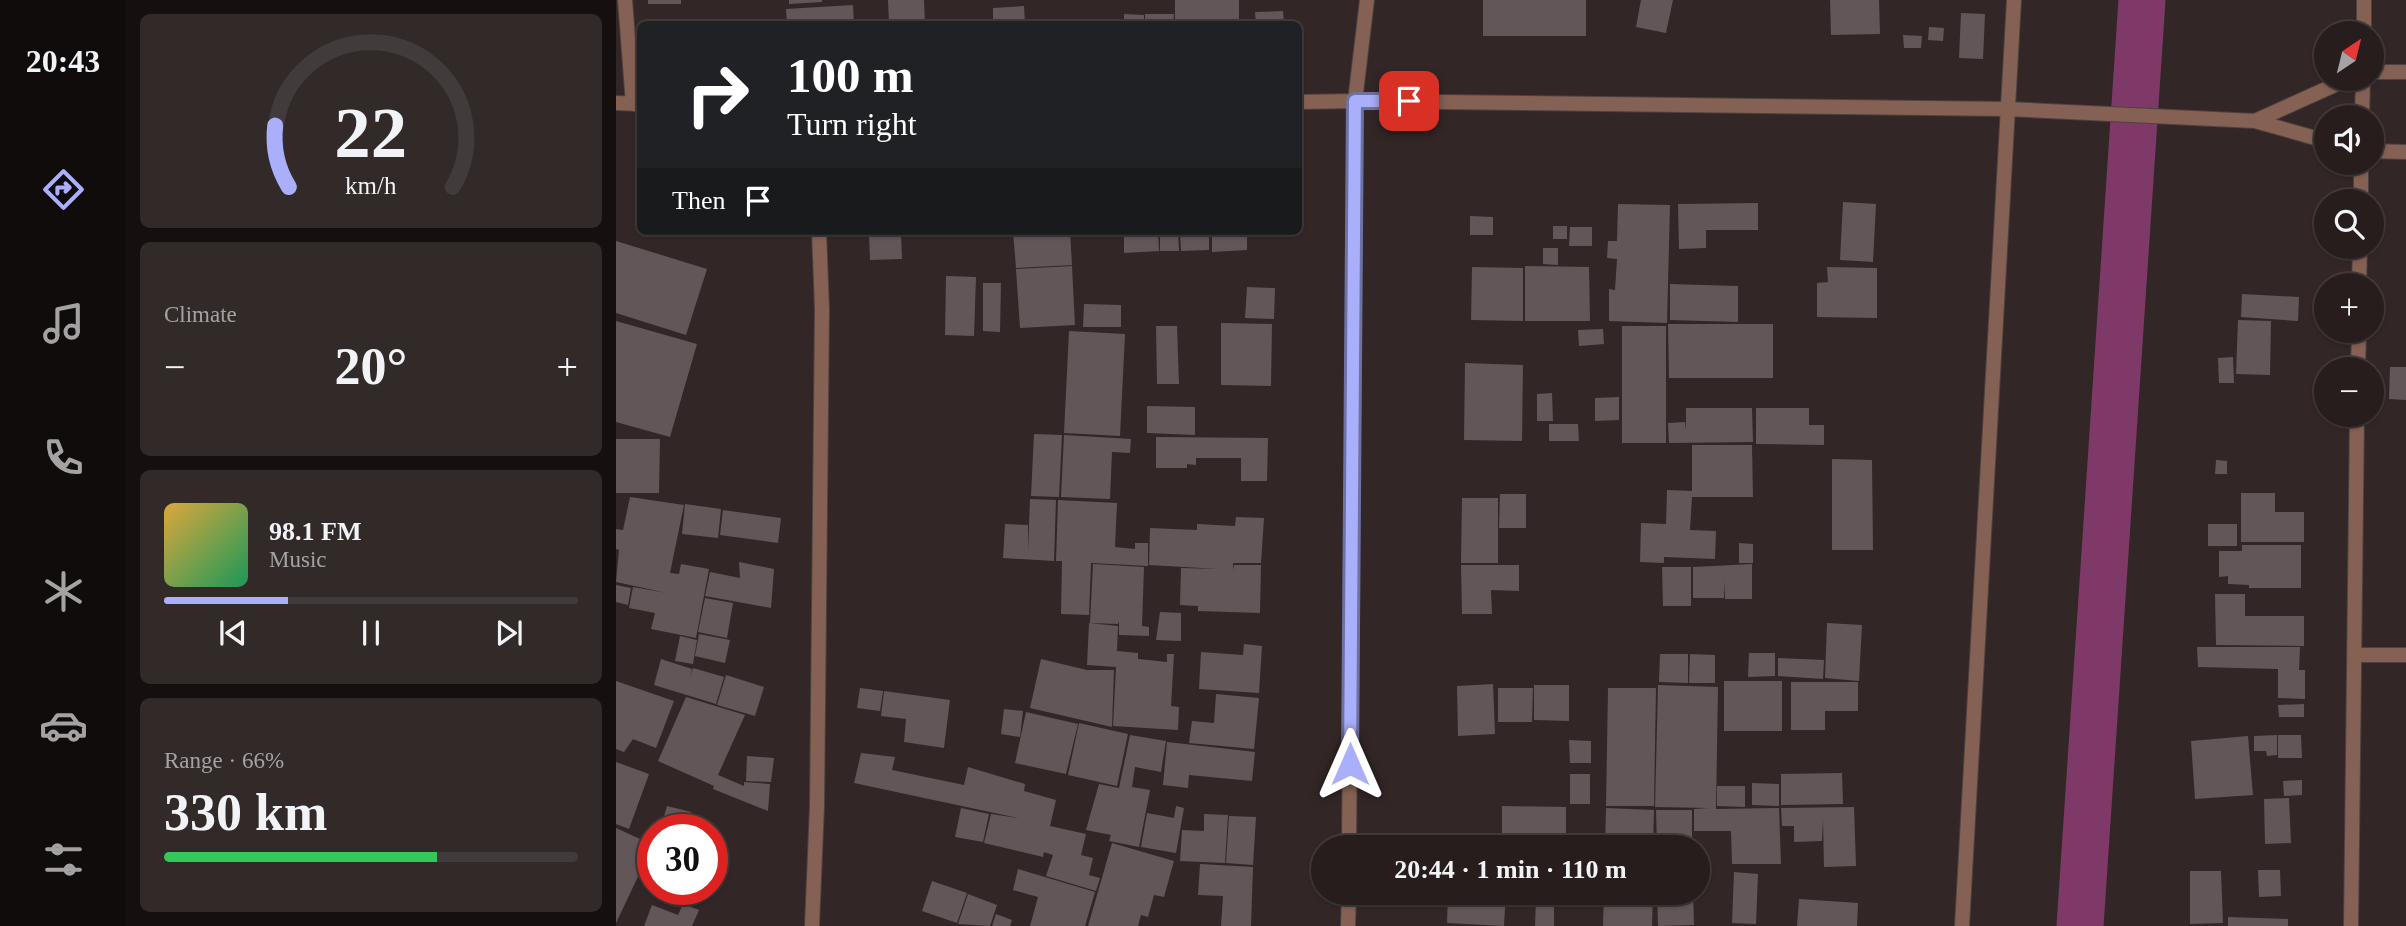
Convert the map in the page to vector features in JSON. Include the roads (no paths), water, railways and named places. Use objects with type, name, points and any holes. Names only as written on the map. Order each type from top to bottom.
[{"type":"street","points":[[616,103],[637,104],[625,0]]},
{"type":"street","points":[[1349,835],[1355,101],[1367,0]]},
{"type":"street","points":[[1962,926],[2014,0]]},
{"type":"street","points":[[2364,0],[2364,21]]},
{"type":"street","points":[[2384,72],[2406,72]]},
{"type":"street","points":[[2255,121],[2321,91]]},
{"type":"street","points":[[1302,102],[2008,109],[2255,121],[2314,138]]},
{"type":"street","points":[[2384,151],[2406,152]]},
{"type":"street","points":[[812,926],[818,737],[822,323],[819,235]]},
{"type":"street","points":[[2351,926],[2357,427]]},
{"type":"street","points":[[2354,655],[2406,655]]},
{"type":"street","points":[[1348,926],[1349,905]]},
{"type":"waterway","points":[[2080,926],[2142,0]]}]
